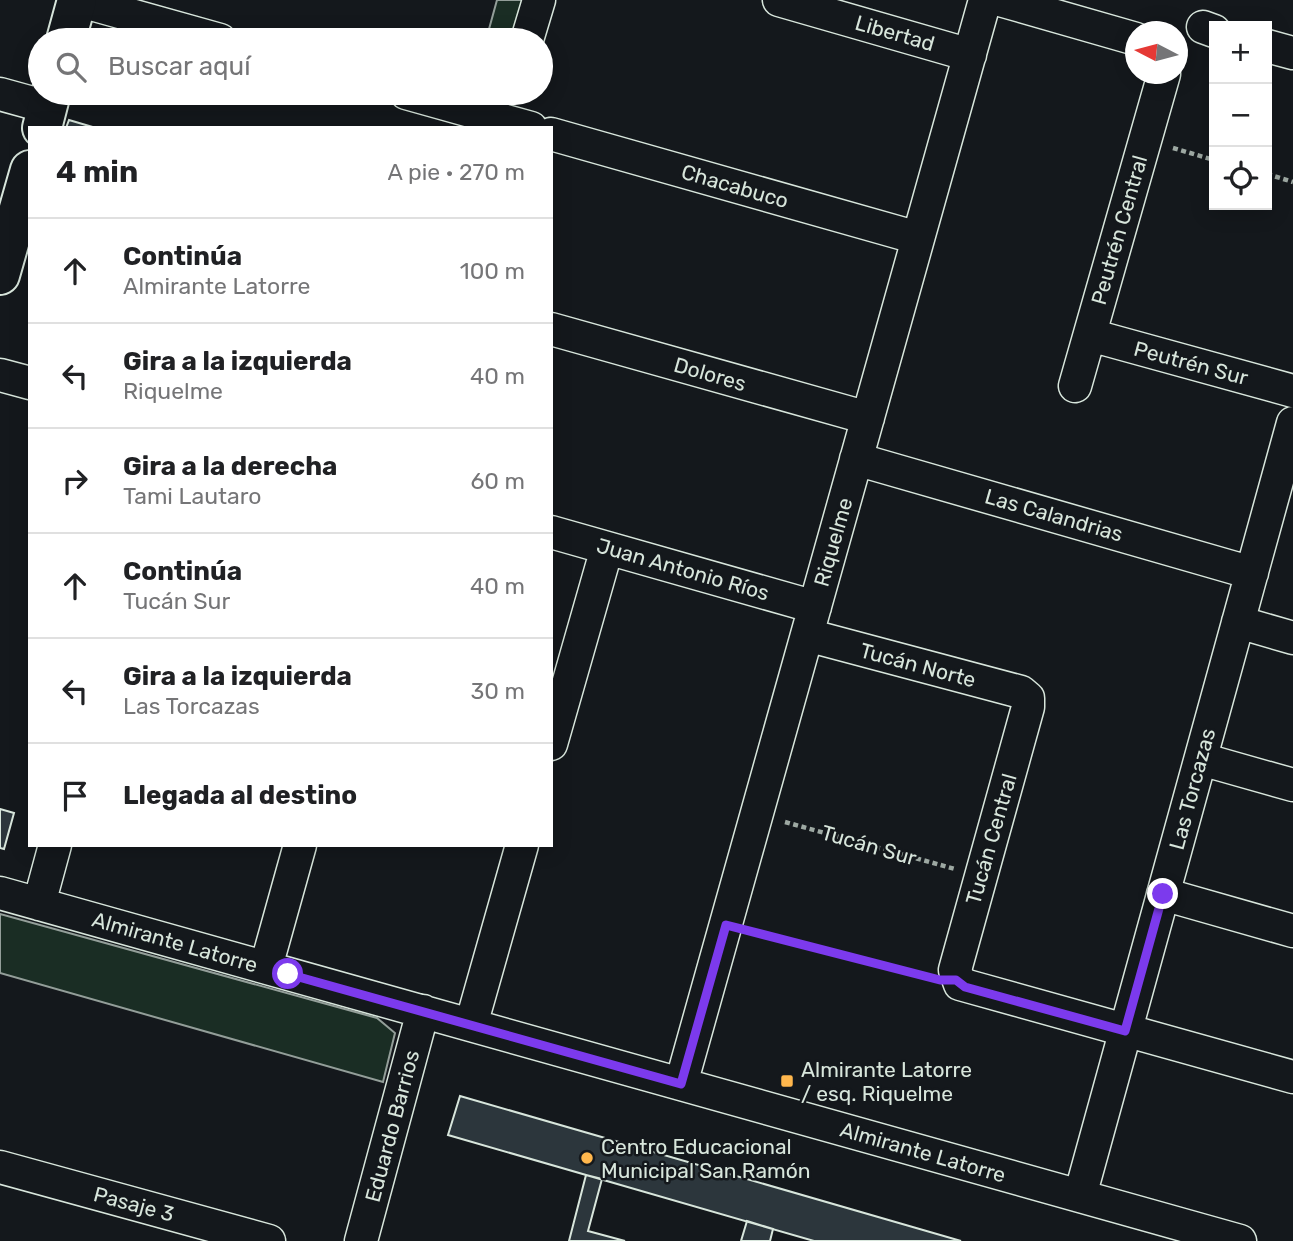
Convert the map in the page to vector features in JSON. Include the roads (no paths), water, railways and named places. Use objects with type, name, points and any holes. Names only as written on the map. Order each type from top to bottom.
[{"type":"main road","points":[[69,28],[77,0]]},
{"type":"main road","points":[[0,275],[28,181]]},
{"type":"street","points":[[77,0],[177,28]]},
{"type":"street","points":[[531,28],[539,0]]},
{"type":"street","name":"Libertad","points":[[779,0],[970,55]]},
{"type":"street","name":"Riquelme","points":[[681,1084],[985,0]]},
{"type":"street","points":[[1000,0],[1125,36]]},
{"type":"street","points":[[1272,47],[1293,53]]},
{"type":"street","name":"Peutrén Central","points":[[1075,386],[1161,84]]},
{"type":"street","points":[[0,94],[28,103]]},
{"type":"street","points":[[460,105],[513,117]]},
{"type":"street","name":"Chacabuco","points":[[553,135],[918,237]]},
{"type":"street","name":"Dolores","points":[[553,330],[868,418]]},
{"type":"street","name":"Peutrén Sur","points":[[1090,334],[1293,391]]},
{"type":"street","points":[[0,375],[28,382]]},
{"type":"street","name":"Las Torcazas","points":[[1080,1196],[1252,573],[1285,485],[1293,423]]},
{"type":"street","name":"Las Calandrias","points":[[856,459],[1252,573]]},
{"type":"street","name":"Juan Antonio Ríos","points":[[553,533],[607,548],[811,621]]},
{"type":"street","points":[[553,737],[607,548]]},
{"type":"street","name":"Tucán Norte","points":[[811,621],[1021,692],[1028,698]]},
{"type":"street","points":[[1238,622],[1293,638]]},
{"type":"street","name":"Tucán Central","points":[[1028,698],[1028,707],[955,970],[956,980],[965,987],[1125,1031]]},
{"type":"street","points":[[1201,759],[1293,785]]},
{"type":"street","points":[[38,904],[54,847]]},
{"type":"street","points":[[266,967],[299,847]]},
{"type":"street","points":[[471,1025],[521,847]]},
{"type":"street","name":"Almirante Latorre","points":[[0,893],[1240,1241]]},
{"type":"street","points":[[1163,894],[1293,931]]},
{"type":"street","name":"Eduardo Barrios","points":[[361,1241],[423,1012]]},
{"type":"street","points":[[1125,1031],[1293,1077]]},
{"type":"street","name":"Pasaje 3","points":[[0,1167],[269,1241]]},
{"type":"place","name":"Almirante Latorre / esq. Riquelme","points":[[787,1081]]},
{"type":"place","name":"Centro Educacional Municipal San Ramón","points":[[587,1158]]}]
